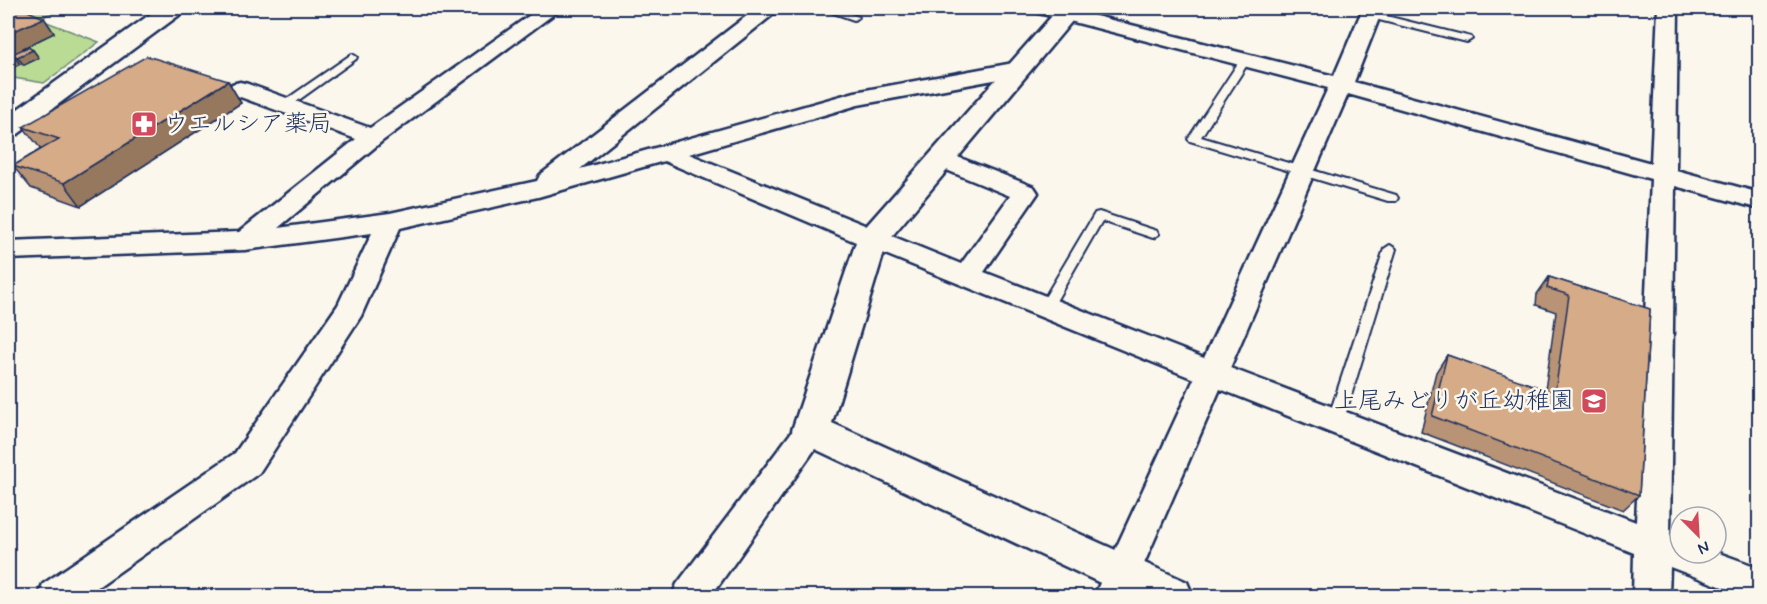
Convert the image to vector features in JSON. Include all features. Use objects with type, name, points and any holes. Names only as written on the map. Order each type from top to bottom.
[{"type":"street","points":[[8,128],[171,8]]},
{"type":"street","points":[[244,241],[373,137],[552,8]]},
{"type":"street","points":[[538,189],[769,8]]},
{"type":"street","points":[[1652,597],[1668,8]]},
{"type":"street","points":[[690,597],[811,430],[872,239],[1019,69],[1059,10],[1760,201]]},
{"type":"street","points":[[1117,585],[1303,171],[1371,11]]},
{"type":"street","points":[[8,250],[244,241],[390,222],[538,189],[855,99],[1019,69]]},
{"type":"street","points":[[240,89],[373,137]]},
{"type":"street","points":[[666,153],[872,239],[1335,422],[1760,585]]},
{"type":"street","points":[[941,159],[1025,193],[967,276]]},
{"type":"street","points":[[56,597],[247,463],[351,309],[390,222]]},
{"type":"street","points":[[811,430],[1117,585],[1172,597]]},
{"type":"lane","points":[[828,8],[854,17]]},
{"type":"lane","points":[[1371,11],[1467,39]]},
{"type":"lane","points":[[285,105],[352,57]]},
{"type":"lane","points":[[1245,60],[1194,139],[1392,198]]},
{"type":"lane","points":[[1046,307],[1099,216],[1153,234]]},
{"type":"lane","points":[[1335,422],[1390,249]]},
{"type":"green space","points":[[8,8],[62,8],[39,19],[99,42],[44,83],[8,77]]},
{"type":"building","points":[[18,8],[44,18],[9,33],[14,35],[8,37],[8,12]]},
{"type":"building","points":[[28,47],[33,50],[17,57],[12,54]]},
{"type":"building","points":[[147,56],[228,81],[64,183],[13,166],[59,139],[23,127]]},
{"type":"building","points":[[1549,277],[1650,309],[1639,495],[1432,416],[1447,355],[1555,393],[1569,295],[1547,288]]},
{"type":"place","name":"ウエルシア薬局","points":[[144,124]]},
{"type":"place","name":"上尾みどりが丘幼稚園","points":[[1594,401]]}]
